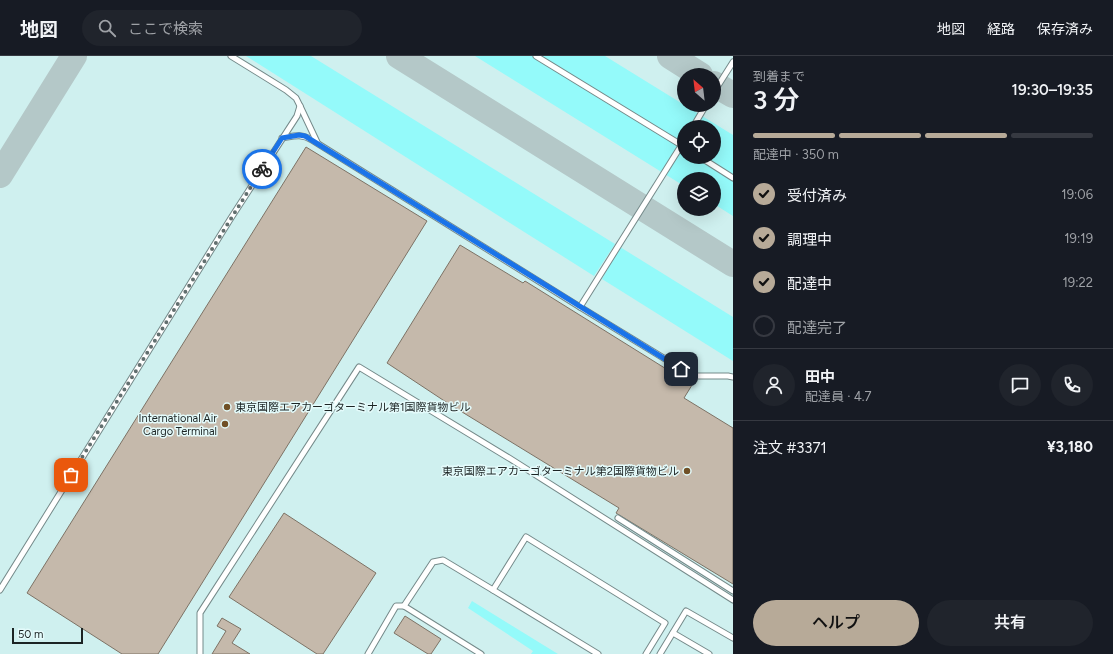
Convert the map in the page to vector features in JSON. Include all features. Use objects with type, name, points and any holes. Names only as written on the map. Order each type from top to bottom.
[{"type":"lane","points":[[230,56],[286,90],[296,98],[317,143]]},
{"type":"lane","points":[[536,56],[677,140]]},
{"type":"lane","points":[[721,81],[733,62]]},
{"type":"lane","points":[[0,590],[227,225],[297,116],[300,106]]},
{"type":"lane","points":[[282,138],[299,135],[305,136],[694,376],[733,377]]},
{"type":"lane","points":[[580,307],[677,153]]},
{"type":"lane","points":[[711,164],[733,178]]},
{"type":"lane","points":[[200,654],[200,613],[359,367],[509,458],[733,600]]},
{"type":"lane","points":[[618,518],[733,591]]},
{"type":"lane","points":[[493,590],[526,537],[665,623],[646,654]]},
{"type":"lane","points":[[404,606],[434,562],[443,560],[598,654]]},
{"type":"lane","points":[[368,654],[396,606],[404,606],[481,654]]},
{"type":"lane","points":[[660,654],[686,611],[733,638]]},
{"type":"lane","points":[[673,633],[709,654]]},
{"type":"shaded area","points":[[0,56],[733,56],[733,654],[0,654]]},
{"type":"shaded area","points":[[246,56],[311,56],[615,244],[594,276]]},
{"type":"shaded area","points":[[475,56],[605,56],[677,100],[677,112],[696,112],[709,120],[677,120],[677,164],[721,164],[721,128],[733,135],[733,216],[721,208],[721,172],[677,172],[677,182]]},
{"type":"shaded area","points":[[620,247],[733,317],[733,361],[602,279]]},
{"type":"shaded area","points":[[472,601],[558,654],[531,654],[533,651],[468,608]]},
{"type":"building","name":"東京国際エアカーゴターミナル第1国際貨物ビル","points":[[306,147],[427,221],[158,654],[122,654],[27,593]]},
{"type":"building","points":[[460,245],[523,283],[525,281],[692,385],[684,398],[733,428],[733,584],[616,513],[619,508],[449,404],[387,363]]},
{"type":"building","points":[[284,513],[376,573],[323,654],[317,654],[229,597]]},
{"type":"building","points":[[405,616],[441,639],[431,654],[428,654],[394,633]]},
{"type":"building","points":[[222,618],[241,629],[232,643],[250,654],[212,654],[226,631],[217,626]]},
{"type":"taxiway","points":[[0,175],[74,56]]},
{"type":"taxiway","points":[[399,56],[733,264]]},
{"type":"taxiway","points":[[670,56],[689,68]]},
{"type":"taxiway","points":[[721,88],[733,95]]},
{"type":"way so far","points":[[71,475],[262,169]]},
{"type":"place","name":"東京国際エアカーゴターミナル第1国際貨物ビル","points":[[227,407]]},
{"type":"place","name":"International Air Cargo Terminal","points":[[225,424]]},
{"type":"place","name":"東京国際エアカーゴターミナル第2国際貨物ビル","points":[[687,471]]},
{"type":"route","points":[[262,169],[282,138],[299,135],[305,136],[681,369]]}]
